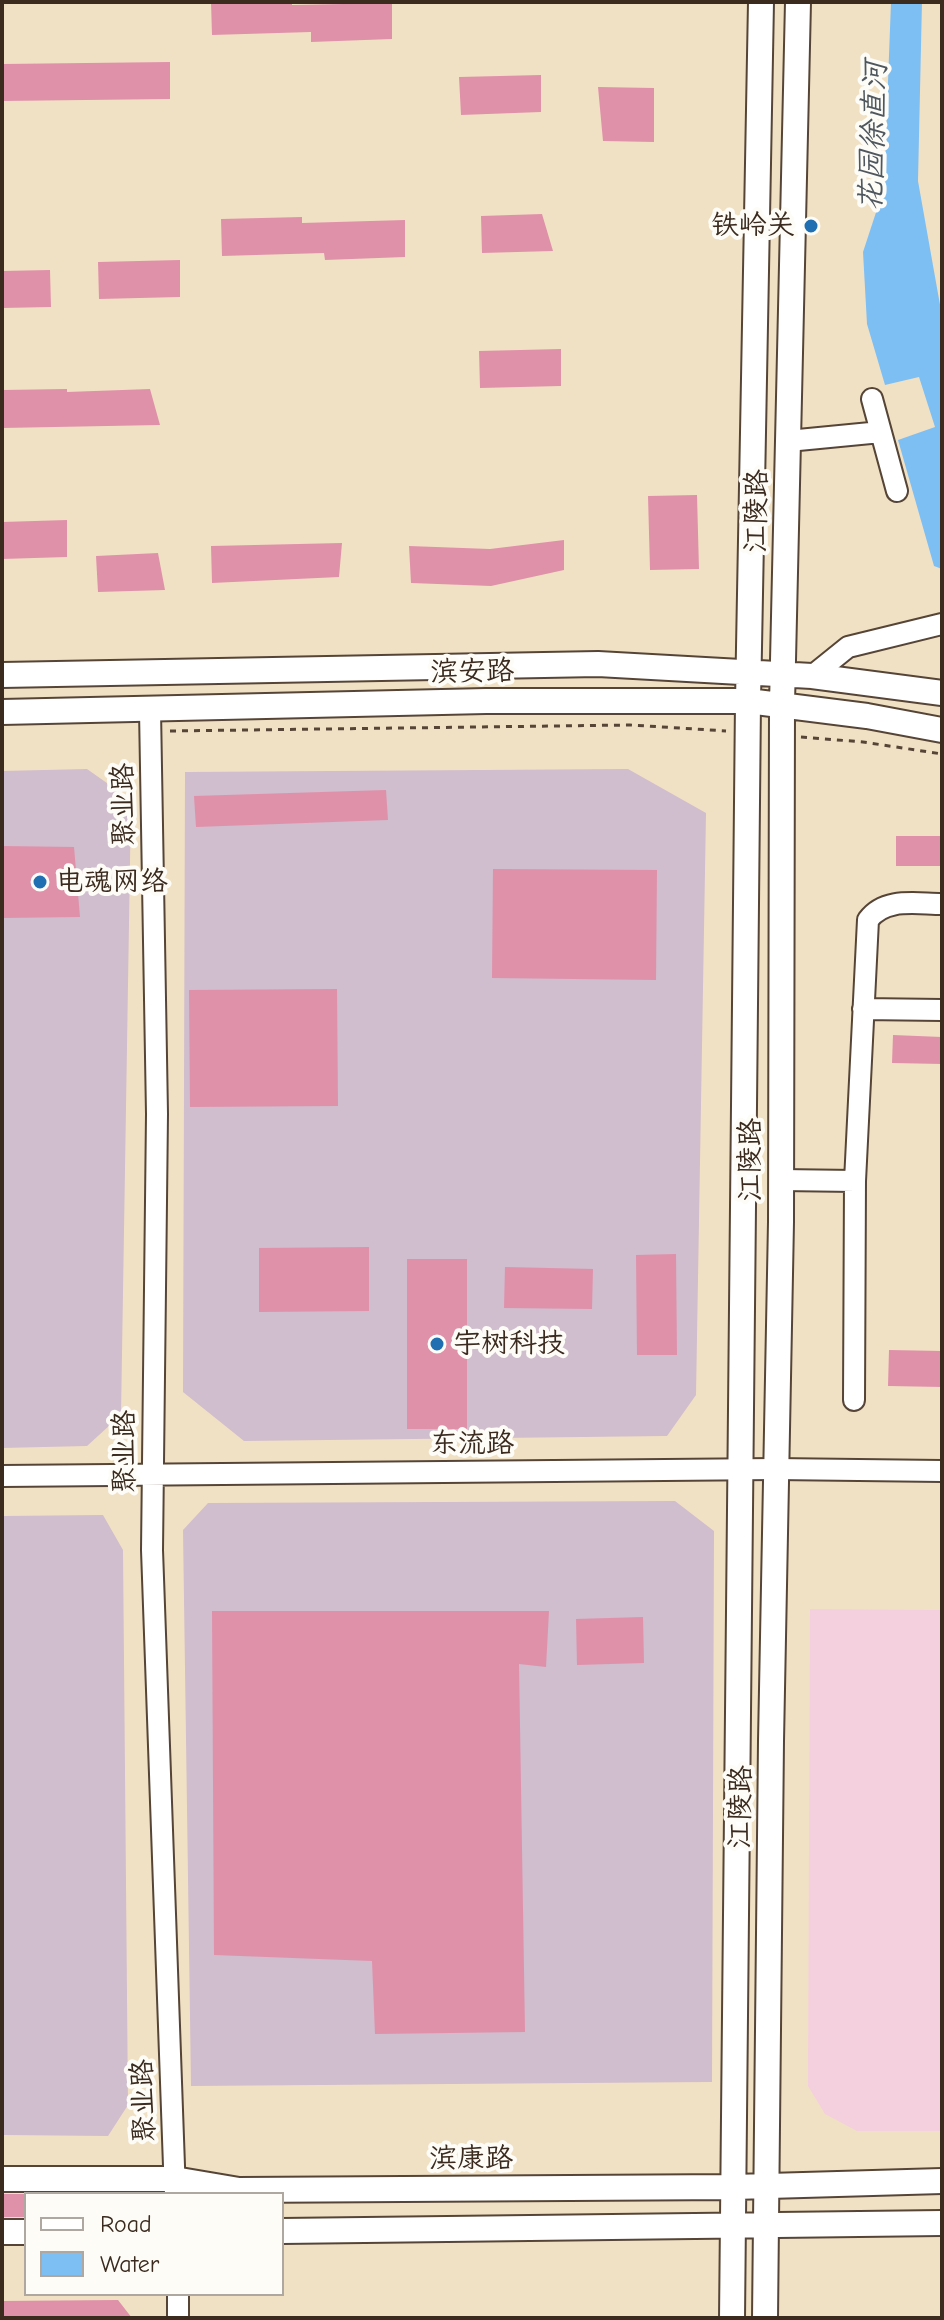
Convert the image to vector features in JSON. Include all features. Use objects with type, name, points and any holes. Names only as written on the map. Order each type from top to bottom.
[{"type":"main road","name":"江陵路","points":[[732,2318],[748,701],[761,2]]},
{"type":"main road","name":"江陵路","points":[[765,2318],[781,1180],[782,704],[798,2]]},
{"type":"main road","name":"滨安路","points":[[2,675],[598,664],[812,676],[942,693]]},
{"type":"main road","name":"滨安路","points":[[2,712],[150,720],[486,701],[748,701],[942,730]]},
{"type":"main road","name":"滨康路","points":[[2,2179],[239,2190],[734,2187],[942,2181]]},
{"type":"main road","points":[[284,2231],[942,2223]]},
{"type":"main road","points":[[2,2232],[24,2232]]},
{"type":"street","points":[[872,399],[897,491]]},
{"type":"street","points":[[788,441],[881,432]]},
{"type":"street","points":[[812,676],[848,647],[942,624]]},
{"type":"street","name":"聚业路","points":[[150,720],[157,1114],[152,1550],[175,2186]]},
{"type":"street","points":[[854,1400],[855,1181],[868,920],[876,910],[893,904],[942,904]]},
{"type":"street","points":[[863,1009],[942,1010]]},
{"type":"street","points":[[781,1180],[855,1181]]},
{"type":"street","name":"东流路","points":[[2,1476],[775,1469],[942,1471]]},
{"type":"street","points":[[178,2296],[178,2318]]},
{"type":"path","points":[[150,720],[630,725],[748,733]]},
{"type":"path","points":[[782,736],[863,742],[942,754]]},
{"type":"shaded area","points":[[87,769],[131,800],[121,1415],[87,1446],[2,1448],[2,771]]},
{"type":"shaded area","points":[[628,769],[706,813],[696,1395],[667,1436],[244,1441],[183,1392],[185,772]]},
{"type":"shaded area","points":[[675,1501],[714,1531],[712,2082],[191,2086],[183,1530],[208,1503]]},
{"type":"shaded area","points":[[103,1515],[123,1550],[128,2105],[108,2136],[2,2135],[2,1516]]},
{"type":"shaded area","points":[[810,1609],[942,1610],[942,2131],[857,2131],[825,2114],[808,2086]]},
{"type":"water","points":[[891,2],[922,2],[918,181],[942,316],[942,569],[934,566],[898,440],[935,427],[919,377],[885,385],[867,324],[863,252],[884,188]]},
{"type":"building","points":[[211,2],[292,2],[292,5],[392,3],[392,39],[311,42],[311,32],[212,35]]},
{"type":"building","points":[[170,62],[170,99],[2,101],[2,64]]},
{"type":"building","points":[[541,75],[541,112],[461,115],[459,77]]},
{"type":"building","points":[[598,87],[654,88],[654,142],[603,141]]},
{"type":"building","points":[[542,214],[553,251],[482,253],[481,216]]},
{"type":"building","points":[[302,217],[302,223],[405,220],[405,257],[325,260],[324,253],[222,256],[221,219]]},
{"type":"building","points":[[180,260],[180,297],[99,299],[98,262]]},
{"type":"building","points":[[50,270],[51,307],[2,308],[2,271]]},
{"type":"building","points":[[561,349],[561,386],[480,388],[479,351]]},
{"type":"building","points":[[67,389],[67,392],[150,389],[160,425],[2,428],[2,390]]},
{"type":"building","points":[[697,495],[699,569],[650,570],[648,496]]},
{"type":"building","points":[[67,520],[67,557],[2,559],[2,522]]},
{"type":"building","points":[[564,540],[564,570],[491,586],[411,583],[409,546],[490,549]]},
{"type":"building","points":[[342,543],[339,577],[212,583],[211,546]]},
{"type":"building","points":[[158,553],[165,590],[98,592],[96,556]]},
{"type":"building","points":[[386,790],[388,820],[196,827],[194,796]]},
{"type":"building","points":[[896,836],[942,836],[942,866],[896,866]]},
{"type":"building","name":"电魂网络","points":[[2,846],[74,847],[80,917],[2,918]]},
{"type":"building","points":[[493,869],[657,870],[656,980],[492,978]]},
{"type":"building","points":[[337,989],[338,1106],[190,1107],[189,990]]},
{"type":"building","points":[[893,1035],[942,1037],[942,1064],[892,1063]]},
{"type":"building","points":[[369,1247],[369,1311],[259,1312],[259,1248]]},
{"type":"building","points":[[676,1254],[677,1355],[637,1355],[636,1255]]},
{"type":"building","name":"宇树科技","points":[[407,1259],[467,1259],[467,1429],[407,1429]]},
{"type":"building","points":[[505,1267],[593,1269],[592,1309],[504,1308]]},
{"type":"building","points":[[889,1350],[942,1351],[942,1387],[888,1386]]},
{"type":"building","points":[[212,1611],[549,1611],[546,1667],[519,1664],[525,2032],[375,2034],[372,1961],[214,1955]]},
{"type":"building","points":[[643,1617],[644,1663],[577,1665],[576,1619]]},
{"type":"building","points":[[2,2194],[24,2194],[24,2217],[2,2217]]},
{"type":"building","points":[[118,2300],[132,2318],[2,2318],[2,2301]]},
{"type":"place","name":"铁岭关","points":[[811,226]]},
{"type":"place","name":"电魂网络","points":[[40,882]]},
{"type":"place","name":"宇树科技","points":[[437,1344]]},
{"type":"water label","name":"花园徐直河","points":[[874,136]]}]
